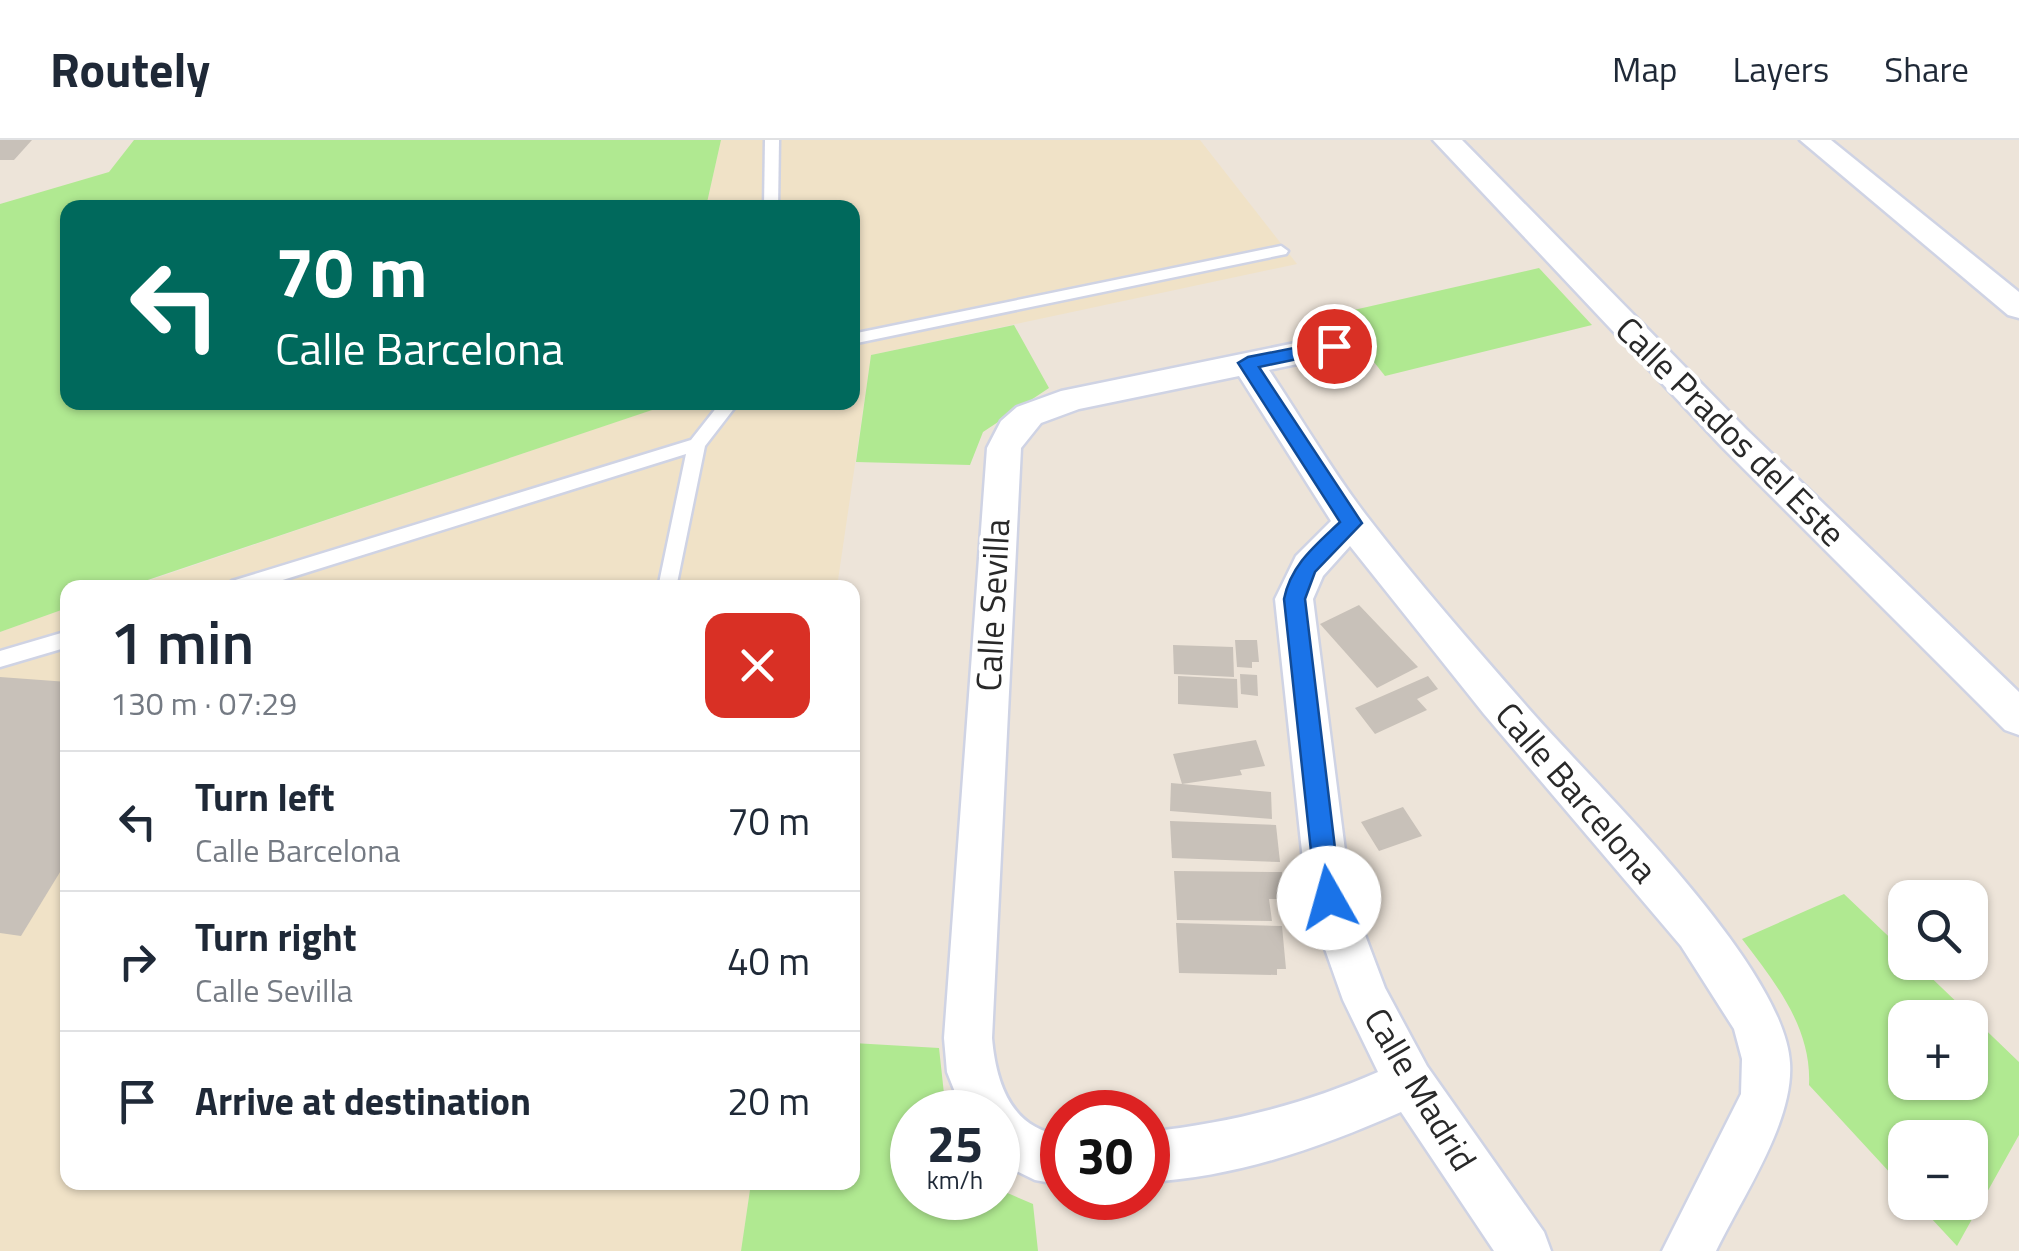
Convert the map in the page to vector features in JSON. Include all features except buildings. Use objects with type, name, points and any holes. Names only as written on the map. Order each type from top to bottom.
[{"type":"street","name":"Calle Prados del Este","points":[[1447,140],[1734,438],[2019,718]]},
{"type":"street","points":[[1831,144],[2019,308]]},
{"type":"street","name":"Calle Sevilla","points":[[979,1090],[972,1072],[968,1038],[1004,448],[1013,430],[1044,408],[1334,346]]},
{"type":"street","name":"Calle Barcelona","points":[[1248,363],[1352,523],[1498,702],[1697,931],[1756,1021],[1766,1059],[1765,1098],[1688,1251]]},
{"type":"street","name":"Calle Madrid","points":[[1352,523],[1298,580],[1294,620],[1329,898],[1366,1000],[1410,1083],[1525,1251]]},
{"type":"street","points":[[1170,1156],[1204,1154],[1285,1136],[1410,1083]]},
{"type":"lane","points":[[771,200],[772,140]]},
{"type":"lane","points":[[860,337],[1281,251]]},
{"type":"lane","points":[[669,580],[696,444],[724,410]]},
{"type":"lane","points":[[258,580],[696,444]]},
{"type":"lane","points":[[0,660],[60,641]]},
{"type":"shaded area","points":[[721,140],[1200,140],[1297,264],[871,355],[838,580],[151,580],[651,410],[860,410],[860,200],[708,200]]},
{"type":"shaded area","points":[[60,611],[60,1190],[750,1190],[741,1251],[0,1251],[0,632]]},
{"type":"green space","points":[[134,140],[721,140],[708,200],[60,200],[60,410],[652,410],[148,580],[60,580],[60,611],[0,632],[0,204],[109,172]]},
{"type":"green space","points":[[1539,268],[1592,325],[1385,376],[1336,314]]},
{"type":"green space","points":[[1014,325],[1049,388],[983,432],[970,465],[856,462],[871,355]]},
{"type":"green space","points":[[1844,894],[1888,936],[1888,980],[1934,980],[1954,1000],[1888,1000],[1888,1100],[1988,1100],[1988,1032],[2019,1062],[2019,1135],[1988,1190],[1988,1120],[1888,1120],[1888,1171],[1809,1085],[1798,1025],[1742,939]]},
{"type":"green space","points":[[860,1043],[939,1048],[944,1090],[890,1090],[890,1220],[1020,1220],[1020,1198],[1033,1204],[1038,1251],[741,1251],[750,1190],[860,1190]]},
{"type":"green space","points":[[1933,1220],[1972,1220],[1957,1246]]},
{"type":"route","points":[[1329,898],[1294,599],[1298,580],[1308,566],[1352,523],[1248,363],[1334,346]]}]
